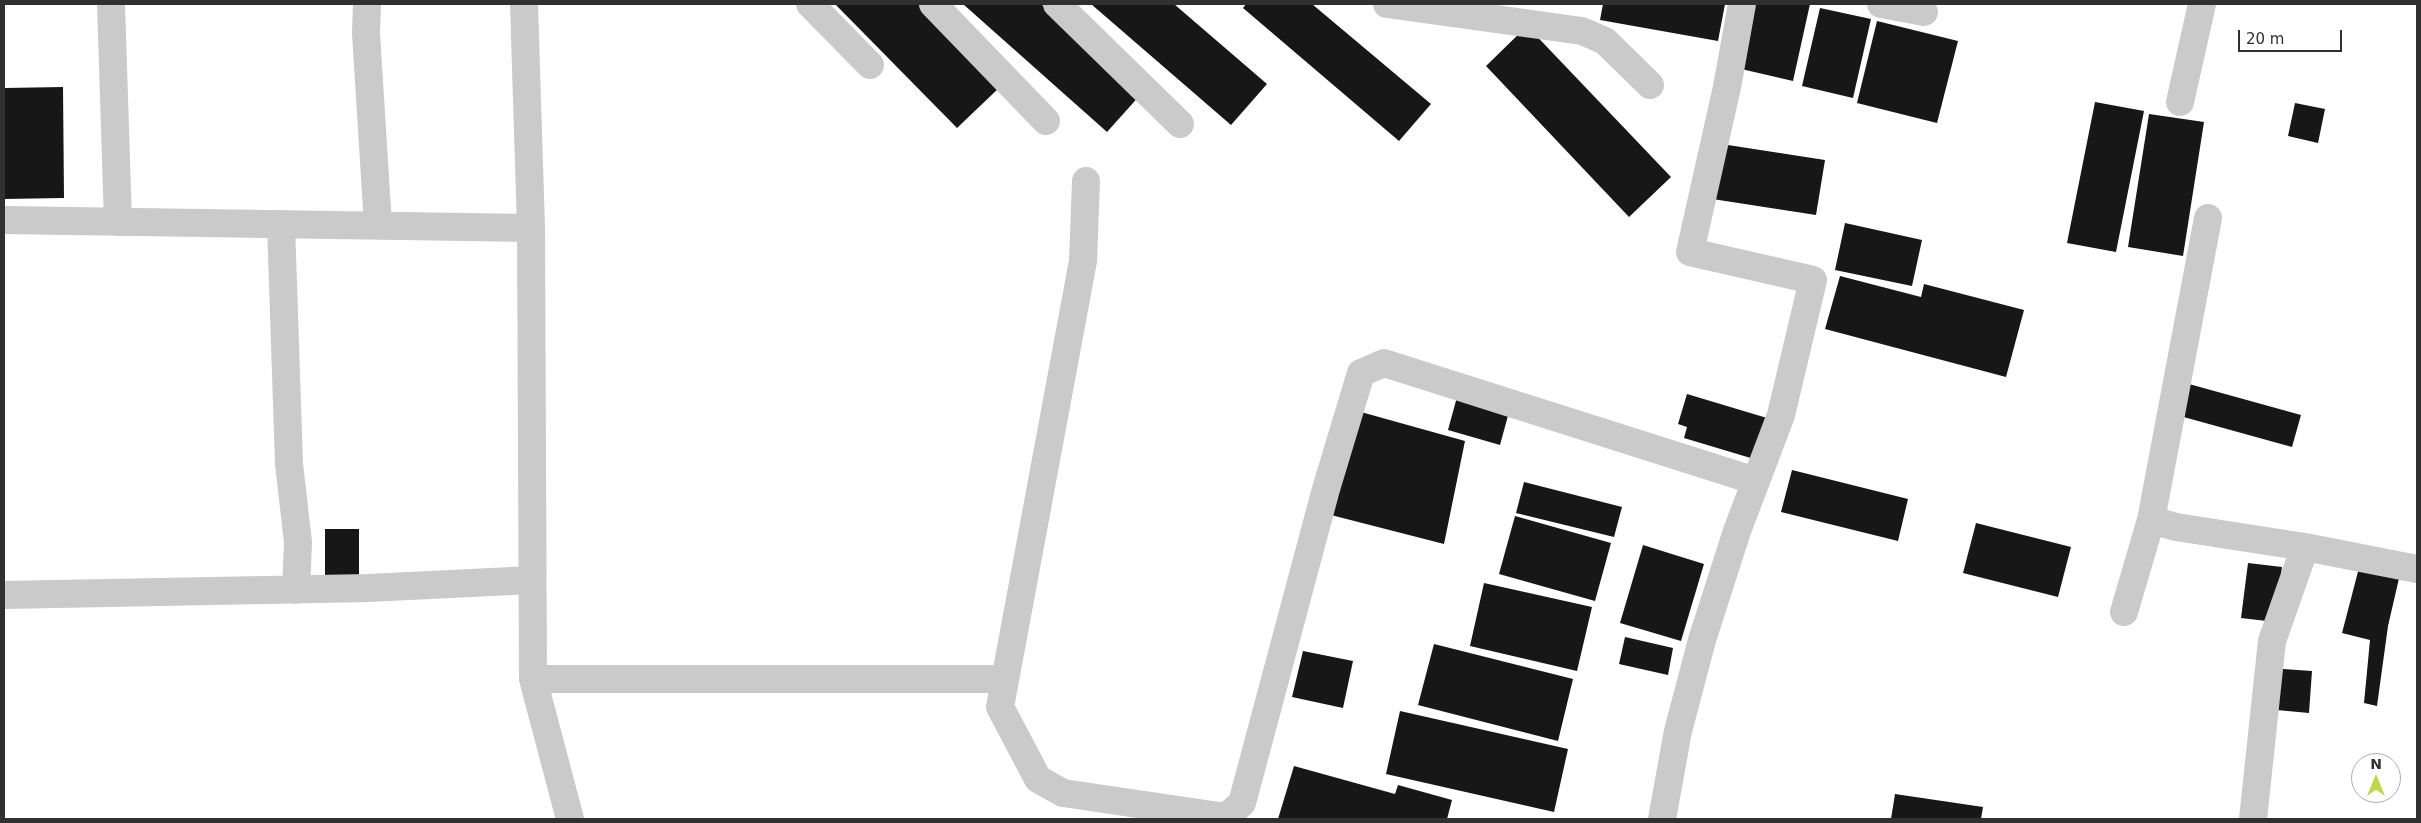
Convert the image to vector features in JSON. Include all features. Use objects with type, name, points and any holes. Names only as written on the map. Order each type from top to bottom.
[{"type":"street","points":[[111,4],[118,222]]},
{"type":"street","points":[[367,4],[366,33],[378,225]]},
{"type":"street","points":[[524,4],[531,228],[533,679],[570,819]]},
{"type":"street","points":[[810,4],[870,65]]},
{"type":"street","points":[[934,4],[1046,121]]},
{"type":"street","points":[[1057,4],[1180,124]]},
{"type":"street","points":[[1387,4],[1582,31],[1605,41],[1650,85]]},
{"type":"street","points":[[1662,819],[1678,731],[1702,640],[1756,481],[1781,415],[1813,280],[1690,252],[1742,4]]},
{"type":"street","points":[[1881,4],[1924,12]]},
{"type":"street","points":[[2180,102],[2202,4]]},
{"type":"street","points":[[1086,181],[1083,261],[1000,707],[1038,779],[1063,793],[1226,817],[1242,803],[1326,489],[1361,373],[1384,363],[1756,481]]},
{"type":"street","points":[[2124,612],[2151,520],[2208,218]]},
{"type":"street","points":[[4,220],[531,228]]},
{"type":"street","points":[[281,224],[289,464],[298,542],[296,590]]},
{"type":"street","points":[[2151,520],[2176,527],[2305,547],[2417,569]]},
{"type":"street","points":[[2253,819],[2272,641],[2305,547]]},
{"type":"street","points":[[4,595],[296,590],[532,580]]},
{"type":"street","points":[[533,679],[1006,679]]},
{"type":"building","points":[[835,4],[918,4],[1000,87],[957,128]]},
{"type":"building","points":[[963,4],[1041,4],[1142,93],[1107,132]]},
{"type":"building","points":[[1091,4],[1174,4],[1267,84],[1231,125]]},
{"type":"building","points":[[1246,4],[1312,4],[1431,104],[1399,141],[1243,8]]},
{"type":"building","points":[[1603,4],[1725,4],[1718,41],[1600,20]]},
{"type":"building","points":[[1752,4],[1810,4],[1793,81],[1737,68]]},
{"type":"building","points":[[1820,8],[1871,19],[1853,98],[1802,86]]},
{"type":"building","points":[[1877,21],[1958,41],[1937,123],[1857,103]]},
{"type":"building","points":[[1527,26],[1671,177],[1629,217],[1486,66]]},
{"type":"building","points":[[63,87],[64,198],[4,199],[4,88]]},
{"type":"building","points":[[2095,102],[2144,111],[2116,252],[2067,243]]},
{"type":"building","points":[[2295,103],[2325,109],[2318,143],[2288,136]]},
{"type":"building","points":[[2149,114],[2204,122],[2183,256],[2128,247]]},
{"type":"building","points":[[1715,143],[1825,160],[1816,215],[1706,198]]},
{"type":"building","points":[[1845,223],[1922,240],[1912,286],[1835,270]]},
{"type":"building","points":[[1840,276],[1921,297],[1924,284],[2024,310],[2006,377],[1825,329]]},
{"type":"building","points":[[2189,384],[2301,415],[2292,447],[2180,416]]},
{"type":"building","points":[[1687,394],[1767,418],[1754,459],[1684,438],[1687,427],[1678,424]]},
{"type":"building","points":[[1457,397],[1509,412],[1500,445],[1448,430]]},
{"type":"building","points":[[1361,412],[1465,441],[1444,544],[1331,515]]},
{"type":"building","points":[[1792,470],[1908,499],[1898,541],[1781,512]]},
{"type":"building","points":[[1524,482],[1622,507],[1614,537],[1516,513]]},
{"type":"building","points":[[1515,516],[1611,543],[1595,601],[1499,574]]},
{"type":"building","points":[[1976,523],[2071,547],[2058,597],[1963,573]]},
{"type":"building","points":[[325,529],[359,529],[359,576],[325,576]]},
{"type":"building","points":[[1643,545],[1704,564],[1681,641],[1620,623]]},
{"type":"building","points":[[2248,563],[2282,567],[2275,622],[2241,618]]},
{"type":"building","points":[[2360,564],[2400,574],[2388,626],[2377,706],[2364,703],[2370,640],[2342,633]]},
{"type":"building","points":[[1484,583],[1592,607],[1577,671],[1470,646]]},
{"type":"building","points":[[1625,637],[1673,648],[1668,675],[1619,664]]},
{"type":"building","points":[[1434,644],[1573,679],[1558,741],[1418,705]]},
{"type":"building","points":[[1303,651],[1353,661],[1343,708],[1292,697]]},
{"type":"building","points":[[2269,668],[2312,671],[2309,713],[2266,709]]},
{"type":"building","points":[[1400,711],[1568,749],[1554,812],[1386,774]]},
{"type":"building","points":[[1294,766],[1395,794],[1398,785],[1452,800],[1447,819],[1278,819]]},
{"type":"building","points":[[1895,794],[1983,807],[1981,819],[1891,819]]}]
